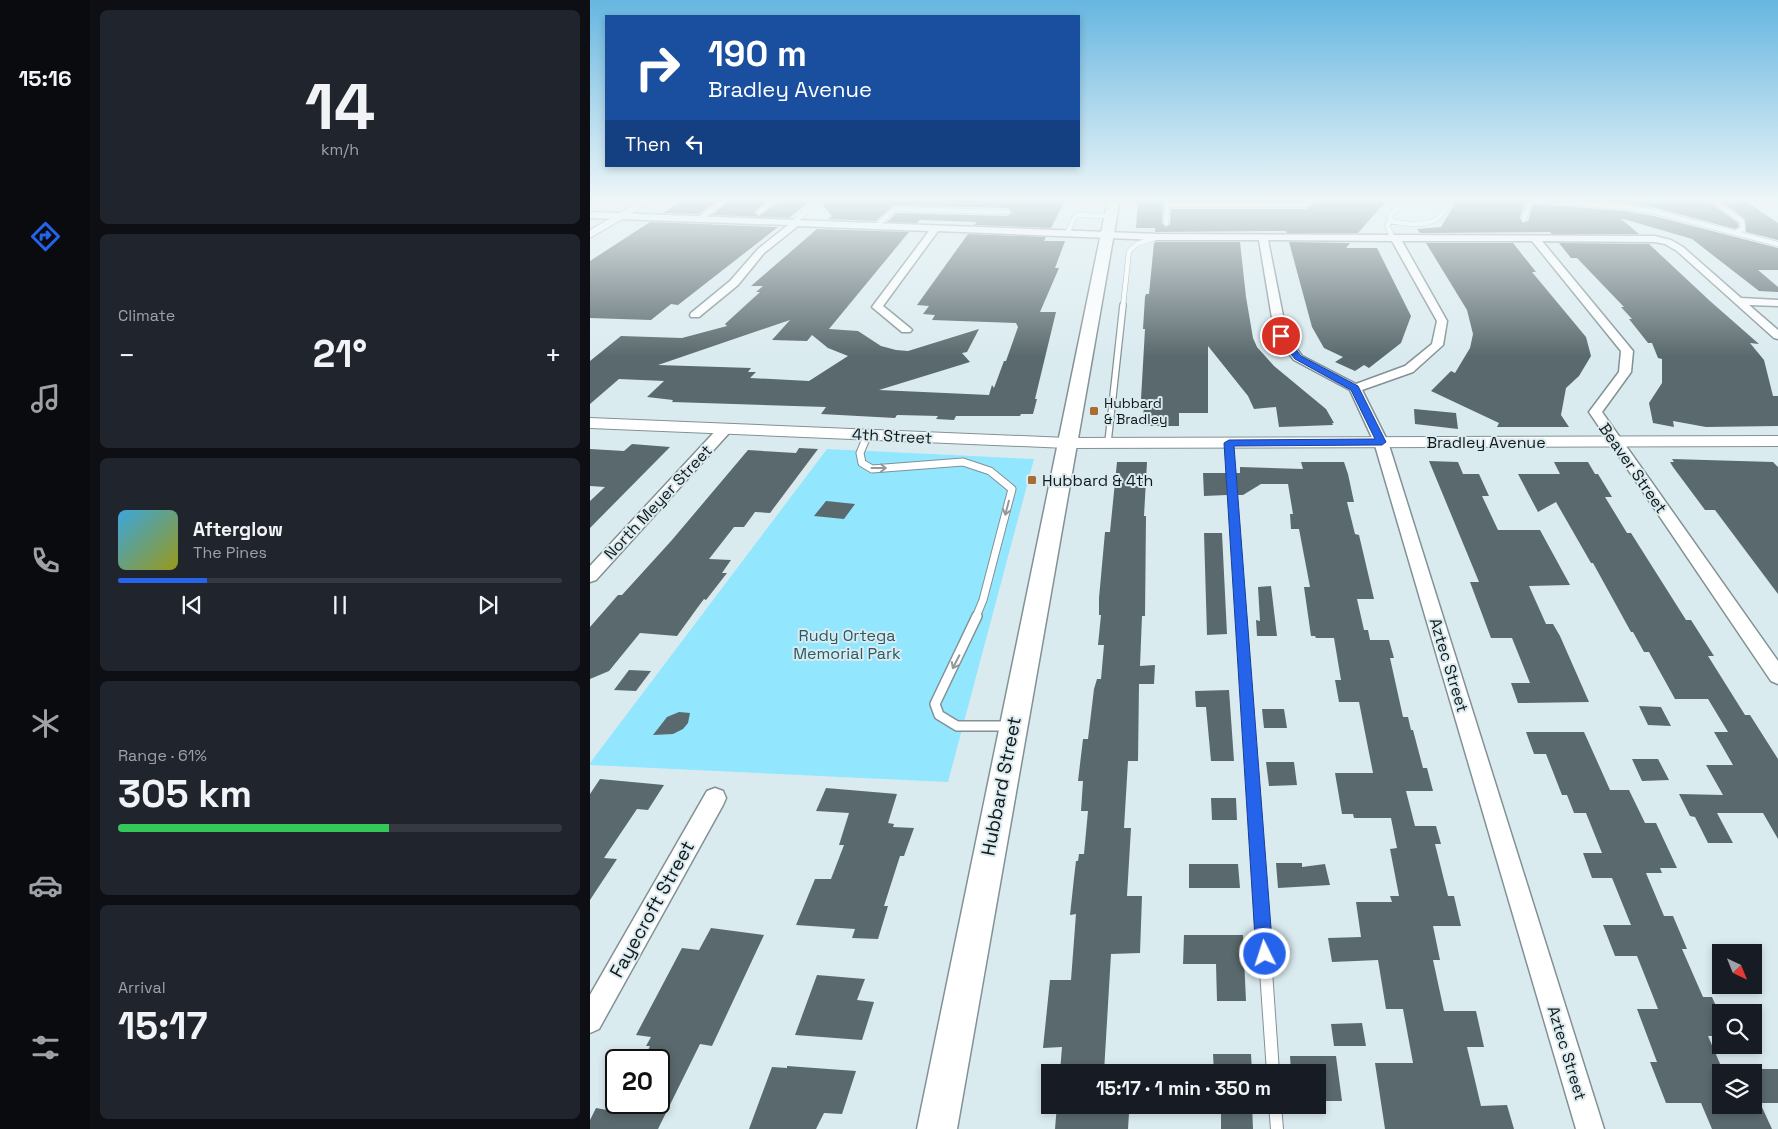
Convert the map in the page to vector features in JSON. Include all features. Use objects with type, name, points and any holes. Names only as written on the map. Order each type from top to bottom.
[{"type":"main road","name":"Hubbard Street","points":[[937,1129],[1103,252]]},
{"type":"street","points":[[695,315],[734,283],[759,252]]},
{"type":"street","points":[[906,330],[877,307],[918,252]]},
{"type":"street","points":[[1264,252],[1281,336],[1298,358],[1355,388],[1409,369],[1437,345],[1442,321],[1405,252]]},
{"type":"street","name":"Beaver Street","points":[[1545,252],[1627,351],[1625,372],[1595,412],[1778,676]]},
{"type":"street","points":[[1684,252],[1778,336]]},
{"type":"street","points":[[1739,301],[1778,303]]},
{"type":"street","name":"Aztec Street","points":[[1355,388],[1382,442],[1590,1129]]},
{"type":"street","name":"4th Street","points":[[590,423],[1067,443],[1195,444]]},
{"type":"street","name":"North Meyer Street","points":[[590,576],[725,429]]},
{"type":"street","name":"Bradley Avenue","points":[[1195,444],[1778,441]]},
{"type":"street","name":"Fayecroft Street","points":[[590,1020],[715,798]]},
{"type":"lane","points":[[1108,443],[1129,252]]},
{"type":"lane","points":[[868,435],[860,453],[862,463],[872,469],[963,462],[976,464],[992,471],[1012,489],[983,600],[969,634],[935,704],[939,715],[957,726],[1013,726]]},
{"type":"lane","points":[[1229,443],[1272,1064]]},
{"type":"lane","points":[[1276,1114],[1277,1129]]},
{"type":"green space","name":"Rudy Ortega Memorial Park","points":[[827,449],[1034,459],[948,782],[590,765],[590,763]]},
{"type":"building","points":[[604,252],[746,252],[678,305],[671,304],[651,320],[590,318],[590,261]]},
{"type":"building","points":[[791,252],[893,252],[829,329],[858,331],[881,346],[908,351],[979,329],[967,352],[962,353],[970,362],[879,390],[989,395],[992,385],[994,388],[1004,361],[1006,361],[1018,327],[1016,323],[932,320],[935,315],[923,314],[929,306],[917,305],[955,252],[1061,252],[1055,268],[1059,268],[1040,312],[1056,312],[1033,414],[1021,414],[1020,416],[956,416],[954,420],[936,419],[938,416],[897,415],[895,418],[821,414],[826,407],[672,402],[673,400],[647,397],[664,381],[619,379],[590,404],[590,361],[621,336],[682,338],[727,326],[725,324],[760,292],[756,292],[763,286],[751,286]],"holes":[[[790,320],[772,340],[807,341],[812,335],[828,348],[848,356],[809,381],[750,378],[756,372],[748,372],[751,368],[658,365]]]},
{"type":"building","points":[[1153,252],[1241,252],[1246,297],[1253,338],[1257,347],[1274,366],[1326,409],[1334,423],[1332,423],[1333,425],[1279,427],[1276,407],[1254,409],[1248,396],[1208,346],[1208,413],[1179,413],[1179,426],[1143,426],[1144,399],[1141,399],[1145,329],[1143,329],[1145,297],[1146,294],[1149,294]]},
{"type":"building","points":[[1292,252],[1379,252],[1411,316],[1401,343],[1369,368],[1364,365],[1355,371],[1335,362],[1343,357],[1324,348],[1312,327]]},
{"type":"building","points":[[1431,252],[1520,252],[1536,272],[1532,272],[1586,337],[1591,356],[1579,376],[1566,388],[1561,415],[1569,427],[1497,427],[1499,423],[1431,391],[1451,371],[1455,373],[1470,348],[1473,334],[1467,310]]},
{"type":"building","points":[[1566,252],[1657,252],[1759,344],[1750,343],[1764,360],[1773,396],[1778,396],[1778,426],[1706,427],[1673,421],[1674,427],[1653,423],[1649,403],[1662,383],[1662,359],[1658,358],[1652,343],[1648,343],[1629,319],[1632,319],[1621,307],[1624,307],[1577,258],[1571,258]]},
{"type":"building","points":[[1708,252],[1778,252],[1778,270],[1758,270],[1778,287],[1778,292],[1759,291]]},
{"type":"building","points":[[1414,409],[1456,413],[1458,429],[1415,424]]},
{"type":"building","points":[[632,444],[670,447],[590,528],[590,501],[605,487],[590,486],[590,449],[624,451]]},
{"type":"building","points":[[799,448],[818,449],[770,513],[755,512],[744,527],[734,527],[709,559],[731,560],[722,573],[727,573],[706,600],[704,599],[677,636],[640,633],[609,671],[590,679],[590,627],[618,595],[622,595],[672,540],[748,450],[796,453]]},
{"type":"building","points":[[1672,459],[1773,462],[1778,467],[1778,594],[1715,510],[1705,510],[1673,467],[1670,462],[1674,462]]},
{"type":"building","points":[[1429,461],[1458,462],[1463,474],[1479,474],[1489,496],[1482,496],[1498,530],[1540,530],[1570,585],[1529,586],[1546,624],[1553,624],[1560,636],[1589,702],[1518,703],[1511,683],[1530,683],[1512,638],[1491,638],[1470,582],[1479,582]]},
{"type":"building","points":[[1117,462],[1147,462],[1144,516],[1146,516],[1145,616],[1142,616],[1140,666],[1155,665],[1154,684],[1139,684],[1138,761],[1128,761],[1124,828],[1131,828],[1127,896],[1142,896],[1140,953],[1111,954],[1104,1064],[1061,1064],[1062,1047],[1043,1048],[1050,980],[1071,980],[1076,914],[1070,915],[1076,861],[1078,861],[1079,854],[1084,854],[1088,811],[1081,811],[1083,781],[1078,781],[1083,739],[1088,739],[1094,689],[1097,679],[1101,679],[1104,645],[1098,645],[1101,615],[1099,615],[1099,598],[1105,532],[1110,532]]},
{"type":"building","points":[[1301,462],[1344,462],[1348,474],[1354,502],[1347,502],[1355,534],[1359,535],[1374,599],[1357,599],[1364,630],[1368,630],[1370,640],[1389,640],[1394,658],[1390,658],[1403,717],[1408,717],[1423,768],[1427,768],[1433,791],[1406,791],[1415,826],[1436,826],[1441,844],[1435,844],[1448,896],[1454,896],[1461,926],[1433,926],[1440,960],[1433,960],[1444,1011],[1476,1011],[1484,1047],[1467,1047],[1481,1106],[1507,1105],[1514,1129],[1385,1129],[1375,1063],[1413,1063],[1403,1009],[1386,1009],[1378,960],[1332,962],[1328,938],[1361,937],[1356,902],[1392,902],[1390,896],[1399,896],[1390,849],[1397,848],[1391,818],[1354,818],[1353,814],[1342,814],[1335,773],[1373,773],[1359,702],[1339,702],[1335,680],[1341,680],[1334,638],[1316,638],[1311,636],[1304,587],[1310,587],[1299,529],[1291,529],[1290,514],[1293,514],[1288,484],[1261,484],[1243,495],[1238,495],[1236,473],[1240,473],[1240,467],[1303,469]]},
{"type":"building","points":[[1554,462],[1588,462],[1595,474],[1598,474],[1612,497],[1605,497],[1627,533],[1631,533],[1686,620],[1691,620],[1714,656],[1708,656],[1745,715],[1750,715],[1778,759],[1778,839],[1763,813],[1717,813],[1733,843],[1708,843],[1695,817],[1690,816],[1679,794],[1723,795],[1706,765],[1733,765],[1714,732],[1728,732],[1708,699],[1675,699],[1649,652],[1644,652],[1633,632],[1631,632],[1593,563],[1591,563],[1556,502],[1538,512],[1518,474],[1560,474]]},
{"type":"building","points":[[1203,473],[1226,473],[1227,495],[1204,496]]},
{"type":"building","points":[[826,501],[855,504],[844,519],[814,516]]},
{"type":"building","points":[[1204,533],[1222,533],[1227,634],[1207,635]]},
{"type":"building","points":[[1271,586],[1277,636],[1257,636],[1256,620],[1260,621],[1258,587]]},
{"type":"building","points":[[629,670],[651,671],[636,691],[614,690]]},
{"type":"building","points":[[1229,690],[1234,761],[1211,761],[1206,707],[1196,707],[1195,691]]},
{"type":"building","points":[[1639,706],[1661,707],[1671,726],[1648,725]]},
{"type":"building","points":[[1262,709],[1284,709],[1287,728],[1264,728]]},
{"type":"building","points":[[679,712],[690,713],[688,723],[683,729],[673,734],[653,735],[667,717]]},
{"type":"building","points":[[1526,732],[1584,732],[1610,790],[1629,790],[1645,823],[1656,823],[1677,868],[1660,868],[1662,873],[1646,873],[1664,916],[1673,916],[1687,949],[1682,949],[1703,997],[1712,997],[1715,1004],[1712,1004],[1712,1036],[1708,1036],[1712,1045],[1712,1054],[1716,1054],[1720,1064],[1712,1064],[1712,1114],[1762,1114],[1762,1107],[1772,1129],[1712,1129],[1701,1103],[1666,1103],[1650,1062],[1657,1062],[1637,1009],[1658,1009],[1637,956],[1615,956],[1603,925],[1631,925],[1612,878],[1592,878],[1583,853],[1602,853],[1586,813],[1574,813],[1567,795],[1562,795],[1546,754],[1534,754]]},
{"type":"building","points":[[1632,759],[1658,759],[1669,780],[1642,781]]},
{"type":"building","points":[[1266,762],[1294,762],[1297,785],[1269,786]]},
{"type":"building","points":[[600,779],[664,785],[648,810],[637,809],[604,858],[617,859],[590,900],[590,794]]},
{"type":"building","points":[[826,788],[897,794],[888,823],[894,824],[893,827],[914,828],[904,856],[900,856],[884,906],[888,906],[878,939],[852,938],[855,929],[796,925],[815,879],[831,879],[844,845],[839,845],[849,813],[816,811]]},
{"type":"building","points":[[1211,798],[1236,798],[1237,820],[1212,820]]},
{"type":"building","points":[[1276,863],[1302,863],[1302,867],[1325,864],[1330,885],[1278,888]]},
{"type":"building","points":[[1189,864],[1238,864],[1240,888],[1189,888]]},
{"type":"building","points":[[711,928],[764,935],[712,1046],[700,1044],[670,1105],[670,1049],[648,1049],[650,1046],[646,1046],[651,1037],[636,1035],[682,948],[699,950]]},
{"type":"building","points":[[1184,935],[1243,935],[1246,1001],[1217,1001],[1216,964],[1183,964]]},
{"type":"building","points":[[817,975],[865,979],[857,1000],[874,1002],[862,1040],[795,1035]]},
{"type":"building","points":[[1362,1023],[1366,1046],[1334,1046],[1331,1024]]},
{"type":"building","points":[[1213,1054],[1251,1054],[1252,1064],[1214,1064]]},
{"type":"building","points":[[1290,1056],[1336,1056],[1342,1101],[1326,1101],[1326,1064],[1290,1064]]},
{"type":"building","points":[[787,1066],[856,1071],[842,1114],[824,1113],[816,1129],[749,1129],[772,1067],[787,1068]]},
{"type":"building","points":[[1762,1069],[1778,1069],[1778,1103],[1762,1103]]},
{"type":"building","points":[[596,1108],[605,1110],[605,1114],[665,1114],[658,1129],[590,1129],[590,1120]]},
{"type":"building","points":[[1056,1114],[1129,1114],[1128,1129],[1055,1129]]},
{"type":"building","points":[[1221,1114],[1252,1114],[1253,1129],[1221,1129]]},
{"type":"place","name":"Hubbard & Bradley","points":[[1094,411]]},
{"type":"place","name":"Hubbard & 4th","points":[[1032,480]]},
{"type":"route","points":[[1265,954],[1229,443],[1382,442],[1355,388],[1298,358],[1281,336]]}]
